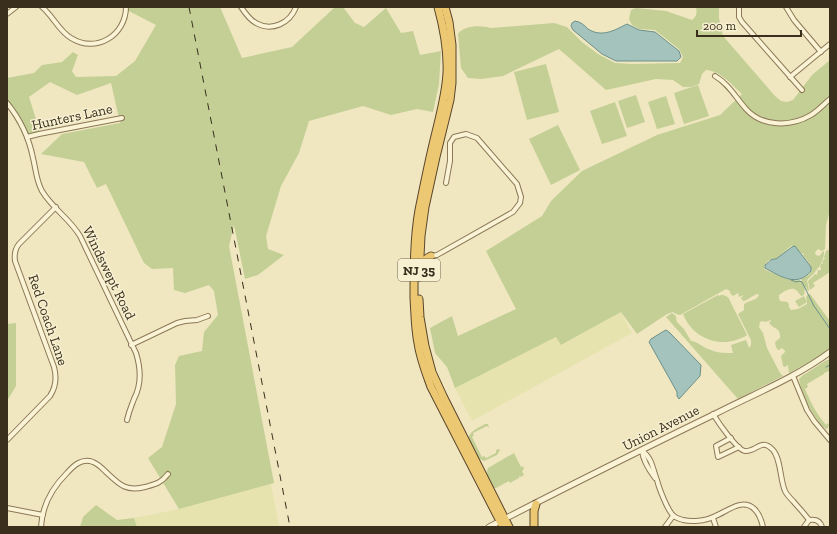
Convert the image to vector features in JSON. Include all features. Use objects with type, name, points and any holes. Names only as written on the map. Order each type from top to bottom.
[{"type":"highway","name":"NJ 35","points":[[438,7],[446,48],[447,78],[444,100],[419,212],[414,255],[416,330],[423,365],[431,387],[502,522],[508,527]]},
{"type":"highway","name":"NJ 35","points":[[445,7],[449,22],[452,45],[452,83],[450,100],[425,208],[421,236],[418,281],[420,317],[425,346],[432,372],[502,522]]},
{"type":"highway","points":[[421,236],[424,252],[431,256]]},
{"type":"highway","points":[[418,281],[422,263],[431,256]]},
{"type":"highway","points":[[534,527],[534,511],[536,504]]},
{"type":"highway","points":[[527,508],[531,510],[534,516]]},
{"type":"street","points":[[7,14],[16,7]]},
{"type":"street","points":[[42,7],[68,36],[78,42],[92,44],[105,41],[116,33],[123,23],[126,7]]},
{"type":"street","points":[[241,7],[248,17],[255,23],[265,26],[275,26],[284,23],[293,14],[296,7]]},
{"type":"street","points":[[738,7],[739,17],[742,22],[802,90]]},
{"type":"street","points":[[786,7],[794,20],[821,52]]},
{"type":"street","points":[[790,77],[830,44]]},
{"type":"street","points":[[715,76],[725,83],[751,114],[758,119],[769,123],[786,123],[802,120],[830,99]]},
{"type":"street","name":"Windswept Road","points":[[7,103],[18,119],[27,137],[36,175],[45,196],[73,226],[80,236],[138,361],[140,378],[137,392],[129,409],[127,420]]},
{"type":"street","name":"Hunters Lane","points":[[27,137],[122,118]]},
{"type":"street","points":[[431,256],[437,255],[513,212],[520,203],[521,197],[517,184],[477,138],[466,134],[454,137],[450,143],[450,161],[446,183]]},
{"type":"street","name":"Red Coach Lane","points":[[7,440],[48,398],[56,382],[54,367],[14,256],[15,249],[18,244],[56,207]]},
{"type":"street","points":[[131,345],[177,323],[197,320],[208,316]]},
{"type":"street","name":"Union Avenue","points":[[489,527],[502,522],[713,414],[793,376],[830,352]]},
{"type":"street","points":[[793,376],[810,415],[830,440]]},
{"type":"street","points":[[713,414],[722,428],[741,449],[747,451],[763,444],[769,446],[773,450],[776,455],[786,492],[809,520]]},
{"type":"street","points":[[731,438],[716,446],[718,457],[739,447]]},
{"type":"street","points":[[642,451],[648,456],[657,481],[673,516],[681,519],[703,520],[713,518],[734,507],[745,505],[753,508],[758,513],[763,527]]},
{"type":"street","points":[[41,527],[42,515],[55,486],[73,466],[81,462],[89,461],[96,463],[119,484],[131,489],[139,489],[158,483],[168,474]]},
{"type":"street","points":[[7,508],[42,515]]},
{"type":"street","points":[[665,527],[673,516]]},
{"type":"street","points":[[713,518],[716,527]]},
{"type":"street","points":[[804,527],[809,520]]},
{"type":"street","points":[[809,520],[817,520],[820,522],[822,527]]},
{"type":"shaded area","points":[[621,312],[632,333],[472,421],[455,388],[556,337],[562,345]]},
{"type":"shaded area","points":[[271,484],[279,527],[137,527],[134,518],[179,509]]},
{"type":"green space","points":[[124,7],[220,7],[242,58],[292,47],[335,7],[343,7],[355,23],[364,27],[386,8],[401,33],[413,31],[420,55],[441,51],[439,84],[433,112],[417,109],[391,115],[363,106],[309,121],[299,153],[281,186],[266,236],[268,249],[284,255],[258,275],[245,279],[234,225],[229,246],[274,483],[179,509],[148,458],[162,447],[176,404],[175,365],[179,356],[202,351],[204,332],[218,315],[214,291],[209,285],[185,293],[174,290],[173,268],[152,269],[144,263],[106,184],[97,188],[84,162],[41,154],[62,134],[120,123],[111,83],[77,95],[50,82],[29,97],[40,132],[25,137],[7,106],[7,78],[34,73],[42,65],[62,62],[73,52],[78,55],[72,71],[76,77],[116,76],[135,61],[156,25],[125,9]]},
{"type":"green space","points":[[696,7],[719,7],[719,18],[723,36],[781,101],[787,102],[793,100],[812,75],[830,60],[830,96],[812,111],[814,116],[830,102],[830,210],[826,225],[825,249],[822,251],[818,249],[815,253],[819,256],[824,251],[824,255],[819,267],[807,280],[809,290],[808,291],[805,287],[804,295],[801,296],[797,290],[792,289],[779,295],[779,298],[780,301],[787,302],[791,310],[798,309],[807,304],[806,297],[810,294],[830,321],[830,349],[816,359],[789,373],[788,365],[785,367],[783,366],[781,356],[785,351],[782,348],[778,350],[776,347],[775,342],[780,338],[778,330],[769,323],[771,320],[760,322],[759,327],[763,333],[767,348],[783,376],[738,399],[666,317],[672,313],[676,316],[677,322],[684,329],[691,341],[713,351],[733,353],[731,345],[746,340],[749,348],[751,345],[751,340],[738,314],[744,310],[744,304],[755,299],[759,295],[758,294],[743,301],[741,298],[744,295],[739,297],[738,293],[733,296],[730,291],[726,289],[680,315],[673,312],[667,314],[637,334],[621,312],[561,345],[556,337],[455,388],[447,367],[435,353],[430,328],[452,316],[458,336],[516,309],[486,251],[542,216],[551,201],[582,171],[657,135],[720,115],[742,94],[721,75],[706,70],[702,74],[699,84],[691,87],[683,87],[673,80],[656,79],[606,90],[559,49],[503,76],[481,79],[468,78],[461,68],[458,34],[464,29],[473,26],[491,28],[554,23],[567,27],[582,42],[598,54],[615,63],[680,63],[683,57],[679,49],[655,30],[639,29],[632,25],[629,19],[631,10],[636,8],[666,11],[692,20],[696,16]],"holes":[[[791,246],[795,246],[801,253],[804,254],[803,255],[811,268],[810,274],[801,279],[802,281],[786,279],[764,268],[768,261],[776,259]]]},
{"type":"green space","points":[[546,64],[559,112],[527,120],[514,72]]},
{"type":"green space","points":[[698,85],[709,116],[684,124],[674,93]]},
{"type":"green space","points":[[636,95],[645,122],[627,128],[618,101]]},
{"type":"green space","points":[[666,96],[675,124],[657,129],[648,102]]},
{"type":"green space","points":[[615,102],[627,136],[602,144],[590,111]]},
{"type":"green space","points":[[558,125],[580,170],[551,185],[529,139]]},
{"type":"green space","points":[[830,249],[830,272],[813,283],[815,286],[810,290],[808,281],[815,274],[817,275],[818,270],[821,270],[820,267],[825,258],[826,251]]},
{"type":"green space","points":[[718,295],[728,297],[747,335],[729,342],[719,342],[702,336],[688,323],[683,314]]},
{"type":"green space","points":[[804,296],[807,302],[799,307],[795,301]]},
{"type":"green space","points":[[16,323],[16,386],[7,401],[7,324]]},
{"type":"green space","points":[[830,359],[830,372],[824,373],[807,384],[808,387],[805,389],[819,416],[826,425],[828,423],[828,428],[826,429],[817,420],[809,406],[802,392],[799,379]]},
{"type":"green space","points":[[485,424],[488,424],[489,428],[487,426],[473,433],[474,435],[472,437],[482,457],[484,456],[486,458],[496,453],[496,450],[500,450],[497,455],[484,461],[478,458],[468,440],[472,432]]},
{"type":"green space","points":[[514,453],[521,467],[523,466],[524,469],[522,471],[524,475],[510,483],[509,481],[494,488],[488,478],[488,468]]},
{"type":"green space","points":[[96,505],[117,520],[134,518],[137,527],[80,527],[83,517]]},
{"type":"water","points":[[575,21],[581,23],[593,32],[598,33],[618,29],[627,24],[639,30],[655,32],[679,51],[681,57],[677,61],[616,61],[602,54],[573,30],[571,26]]},
{"type":"water","points":[[795,246],[811,267],[811,271],[806,276],[794,280],[788,279],[765,268],[765,265],[771,260],[776,259]]},
{"type":"water","points":[[666,330],[701,365],[700,376],[679,399],[677,392],[649,342],[651,339]]},
{"type":"waterway","points":[[791,280],[802,282],[814,306],[830,329]]},
{"type":"waterway","points":[[826,367],[830,365]]},
{"type":"railway","points":[[189,7],[290,527]]}]
